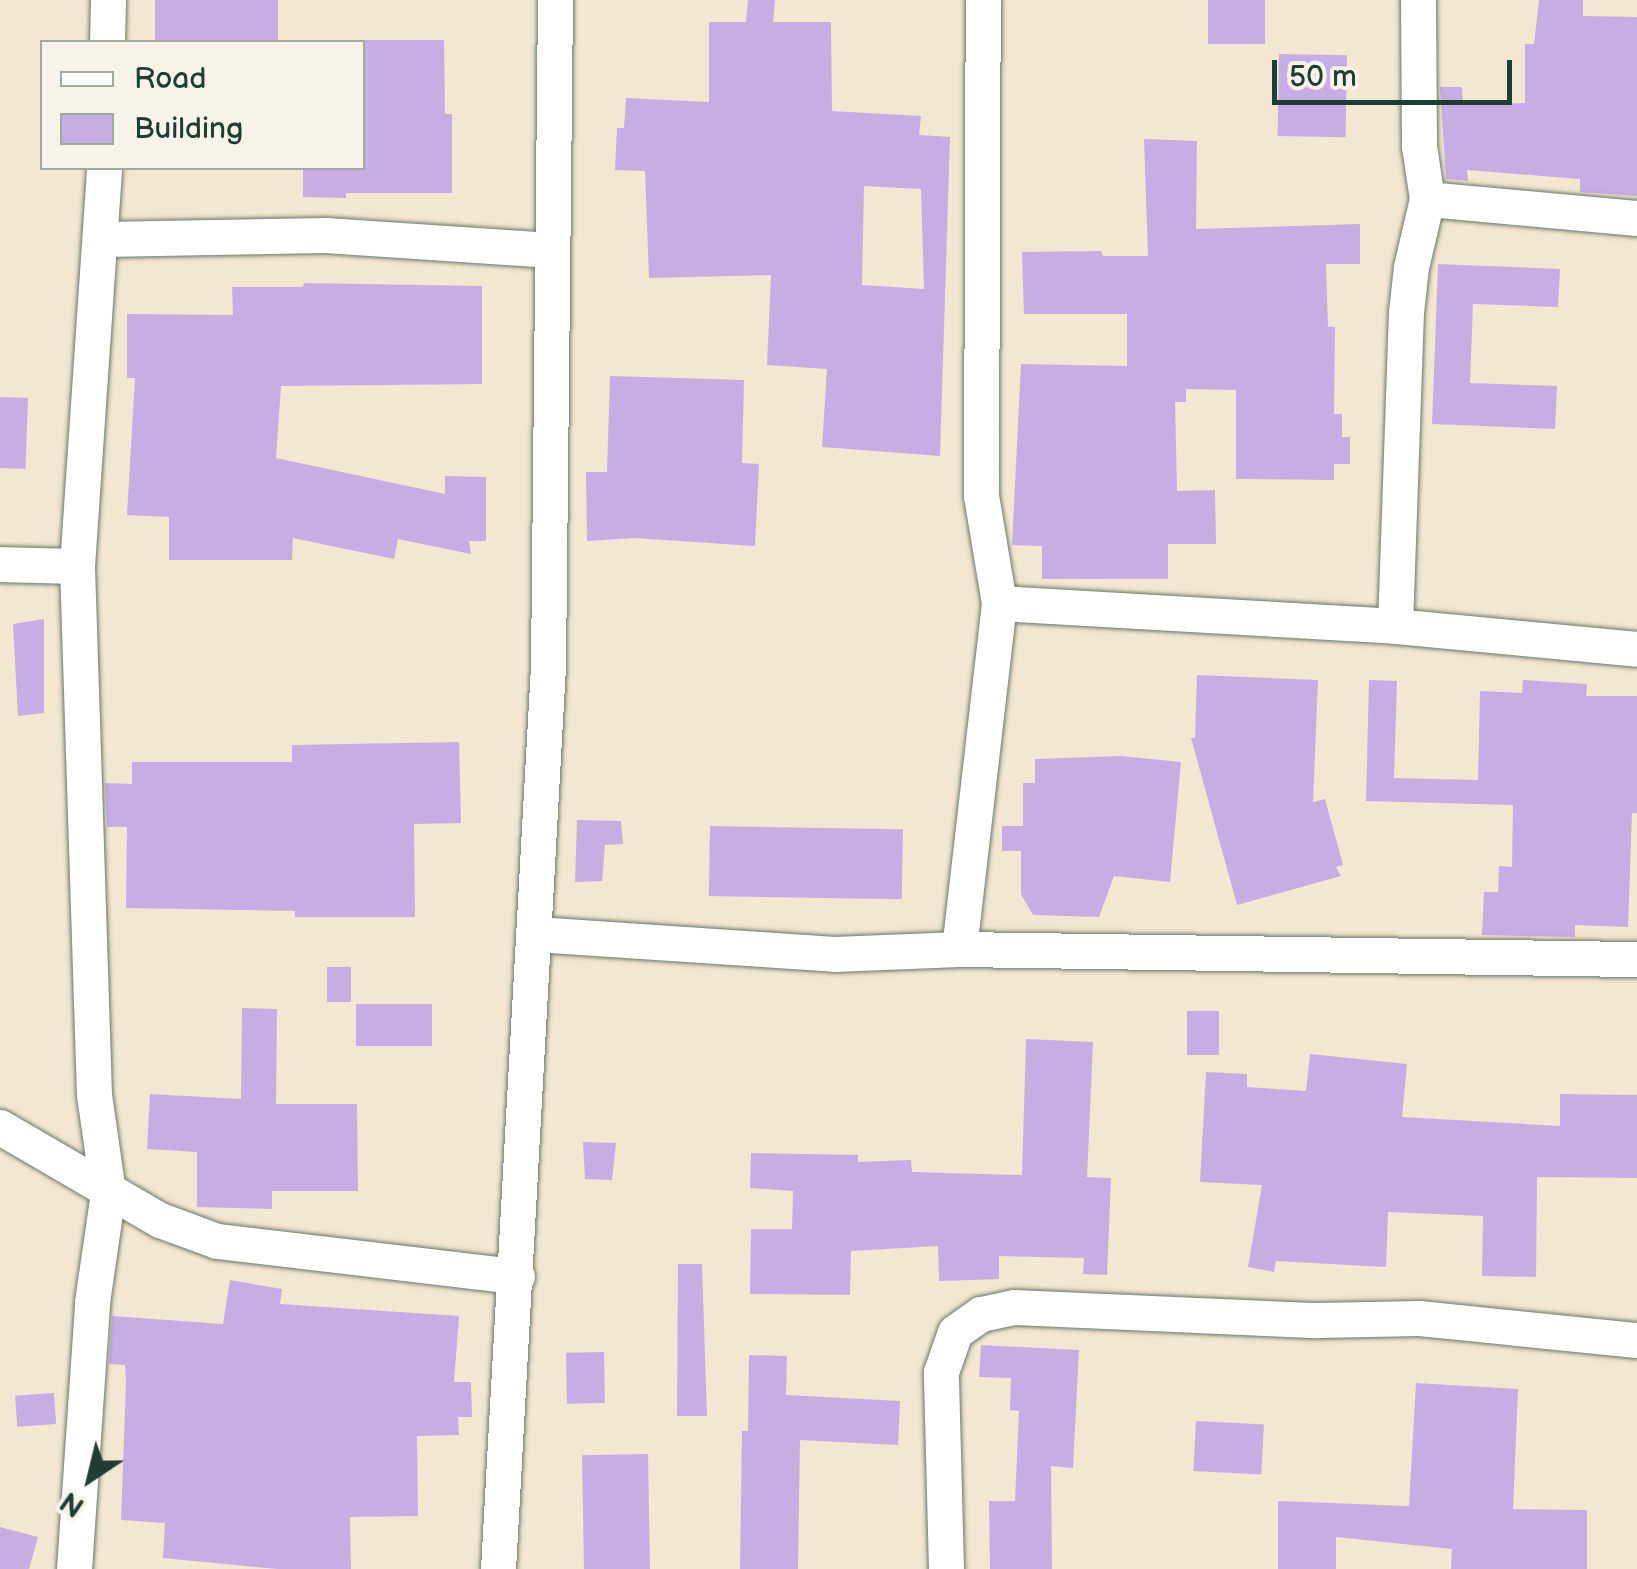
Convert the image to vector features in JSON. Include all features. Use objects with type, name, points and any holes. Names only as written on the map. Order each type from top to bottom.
[{"type":"street","points":[[107,40],[108,0]]},
{"type":"street","points":[[498,1569],[548,667],[555,0]]},
{"type":"street","points":[[959,949],[1000,602],[981,496],[983,0]]},
{"type":"street","points":[[1395,626],[1406,312],[1411,266],[1427,199],[1419,146],[1418,0]]},
{"type":"street","points":[[74,1569],[92,1302],[108,1192],[94,1095],[77,566],[104,170]]},
{"type":"street","points":[[1427,199],[1637,218]]},
{"type":"street","points":[[102,239],[325,235],[552,250]]},
{"type":"street","points":[[0,564],[77,566]]},
{"type":"street","points":[[1000,602],[1395,626],[1637,649]]},
{"type":"street","points":[[535,934],[834,954],[959,949],[1637,958]]},
{"type":"street","points":[[0,1127],[160,1220],[216,1240],[516,1276]]},
{"type":"street","points":[[946,1569],[941,1372],[955,1332],[981,1314],[1014,1307],[1317,1320],[1419,1318],[1637,1340]]},
{"type":"building","points":[[155,0],[278,0],[278,40],[155,40]]},
{"type":"building","points":[[748,0],[775,0],[773,22],[831,22],[832,111],[921,116],[919,135],[950,137],[940,456],[822,447],[827,369],[767,365],[771,275],[649,278],[645,171],[615,170],[617,128],[624,128],[626,98],[709,102],[709,22],[746,22]],"holes":[[[864,186],[921,189],[924,289],[862,285]]]},
{"type":"building","points":[[1208,0],[1265,0],[1265,44],[1208,44]]},
{"type":"building","points":[[1539,0],[1583,0],[1583,16],[1637,17],[1637,196],[1580,192],[1580,179],[1467,170],[1468,181],[1446,179],[1440,87],[1462,87],[1463,105],[1525,103],[1525,44],[1534,44]]},
{"type":"building","points":[[365,40],[444,40],[445,114],[452,114],[452,193],[303,197],[303,170],[365,170]]},
{"type":"building","points":[[1279,54],[1347,55],[1346,137],[1278,136]]},
{"type":"building","points":[[1144,139],[1197,141],[1196,229],[1360,224],[1360,264],[1326,264],[1328,327],[1335,327],[1334,414],[1342,414],[1342,437],[1350,437],[1350,464],[1334,464],[1334,480],[1236,479],[1236,390],[1186,389],[1186,402],[1175,402],[1177,491],[1215,490],[1216,544],[1168,544],[1168,579],[1042,579],[1042,546],[1012,545],[1021,364],[1127,366],[1127,314],[1024,314],[1022,252],[1101,251],[1103,256],[1148,256]]},
{"type":"building","points":[[1438,264],[1560,269],[1558,307],[1473,304],[1470,383],[1557,386],[1555,429],[1432,424]]},
{"type":"building","points":[[304,283],[482,286],[482,384],[281,386],[276,458],[445,494],[445,476],[486,477],[486,541],[469,541],[471,554],[398,539],[394,559],[293,538],[292,560],[169,560],[169,517],[127,515],[135,378],[127,378],[127,314],[233,315],[232,287],[303,287]]},
{"type":"building","points":[[610,376],[744,380],[742,463],[759,464],[755,546],[634,538],[587,541],[586,472],[607,472]]},
{"type":"building","points":[[0,397],[28,398],[26,469],[0,468]]},
{"type":"building","points":[[44,619],[44,713],[18,716],[13,624]]},
{"type":"building","points":[[1197,675],[1318,680],[1313,802],[1325,799],[1343,865],[1336,867],[1341,876],[1237,905],[1191,738],[1195,738]]},
{"type":"building","points":[[1369,680],[1397,681],[1394,778],[1478,780],[1480,691],[1522,693],[1523,680],[1587,684],[1586,696],[1637,696],[1637,813],[1632,813],[1628,927],[1575,925],[1575,937],[1482,935],[1484,892],[1498,892],[1499,866],[1512,867],[1513,805],[1366,801]]},
{"type":"building","points":[[459,742],[461,823],[414,824],[415,917],[295,917],[295,911],[126,908],[127,827],[107,827],[105,783],[132,784],[132,762],[292,762],[292,745]]},
{"type":"building","points":[[1121,756],[1181,762],[1170,882],[1114,876],[1099,917],[1033,915],[1021,894],[1021,851],[1002,851],[1002,826],[1023,826],[1023,783],[1035,783],[1035,759]]},
{"type":"building","points":[[577,820],[621,821],[623,844],[605,845],[602,881],[575,882]]},
{"type":"building","points":[[710,826],[903,829],[902,899],[709,896]]},
{"type":"building","points":[[327,967],[351,967],[351,1002],[327,1002]]},
{"type":"building","points":[[356,1004],[432,1004],[432,1046],[356,1046]]},
{"type":"building","points":[[242,1008],[277,1009],[276,1104],[357,1104],[358,1191],[272,1191],[272,1209],[197,1207],[197,1152],[147,1149],[150,1094],[241,1099]]},
{"type":"building","points":[[1187,1011],[1219,1011],[1219,1055],[1187,1055]]},
{"type":"building","points":[[1026,1039],[1093,1042],[1087,1177],[1111,1178],[1107,1275],[1083,1274],[1084,1258],[999,1256],[999,1279],[939,1281],[938,1246],[851,1251],[850,1295],[750,1294],[751,1229],[792,1229],[793,1191],[750,1188],[751,1153],[858,1155],[858,1162],[911,1160],[912,1172],[1022,1175]]},
{"type":"building","points":[[1310,1054],[1407,1064],[1402,1117],[1560,1126],[1560,1094],[1637,1095],[1637,1178],[1537,1177],[1536,1277],[1482,1276],[1483,1216],[1388,1212],[1386,1267],[1276,1261],[1274,1272],[1248,1267],[1262,1185],[1200,1182],[1206,1072],[1247,1074],[1247,1087],[1306,1091]]},
{"type":"building","points":[[583,1142],[616,1143],[612,1180],[585,1179]]},
{"type":"building","points":[[678,1264],[702,1264],[707,1416],[677,1416]]},
{"type":"building","points":[[230,1280],[282,1289],[280,1304],[459,1316],[454,1382],[471,1382],[472,1417],[458,1417],[459,1435],[417,1436],[418,1516],[350,1517],[351,1569],[278,1569],[163,1558],[165,1523],[121,1520],[126,1382],[125,1365],[109,1364],[112,1316],[223,1324]]},
{"type":"building","points":[[981,1345],[1079,1350],[1073,1468],[1051,1466],[1052,1569],[990,1569],[989,1501],[1015,1501],[1019,1411],[1010,1410],[1011,1378],[979,1377]]},
{"type":"building","points":[[604,1352],[605,1403],[567,1404],[566,1353]]},
{"type":"building","points":[[749,1355],[787,1356],[786,1395],[900,1401],[898,1445],[800,1440],[798,1569],[740,1569],[742,1431],[748,1431]]},
{"type":"building","points":[[1416,1383],[1518,1389],[1513,1509],[1587,1510],[1587,1569],[1451,1569],[1452,1549],[1336,1537],[1336,1569],[1278,1569],[1278,1501],[1409,1506]]},
{"type":"building","points":[[54,1393],[56,1424],[17,1427],[15,1396]]},
{"type":"building","points":[[1196,1421],[1264,1425],[1261,1474],[1193,1471]]},
{"type":"building","points":[[648,1454],[650,1569],[584,1569],[582,1455]]},
{"type":"building","points":[[0,1527],[38,1537],[29,1569],[0,1569]]}]
